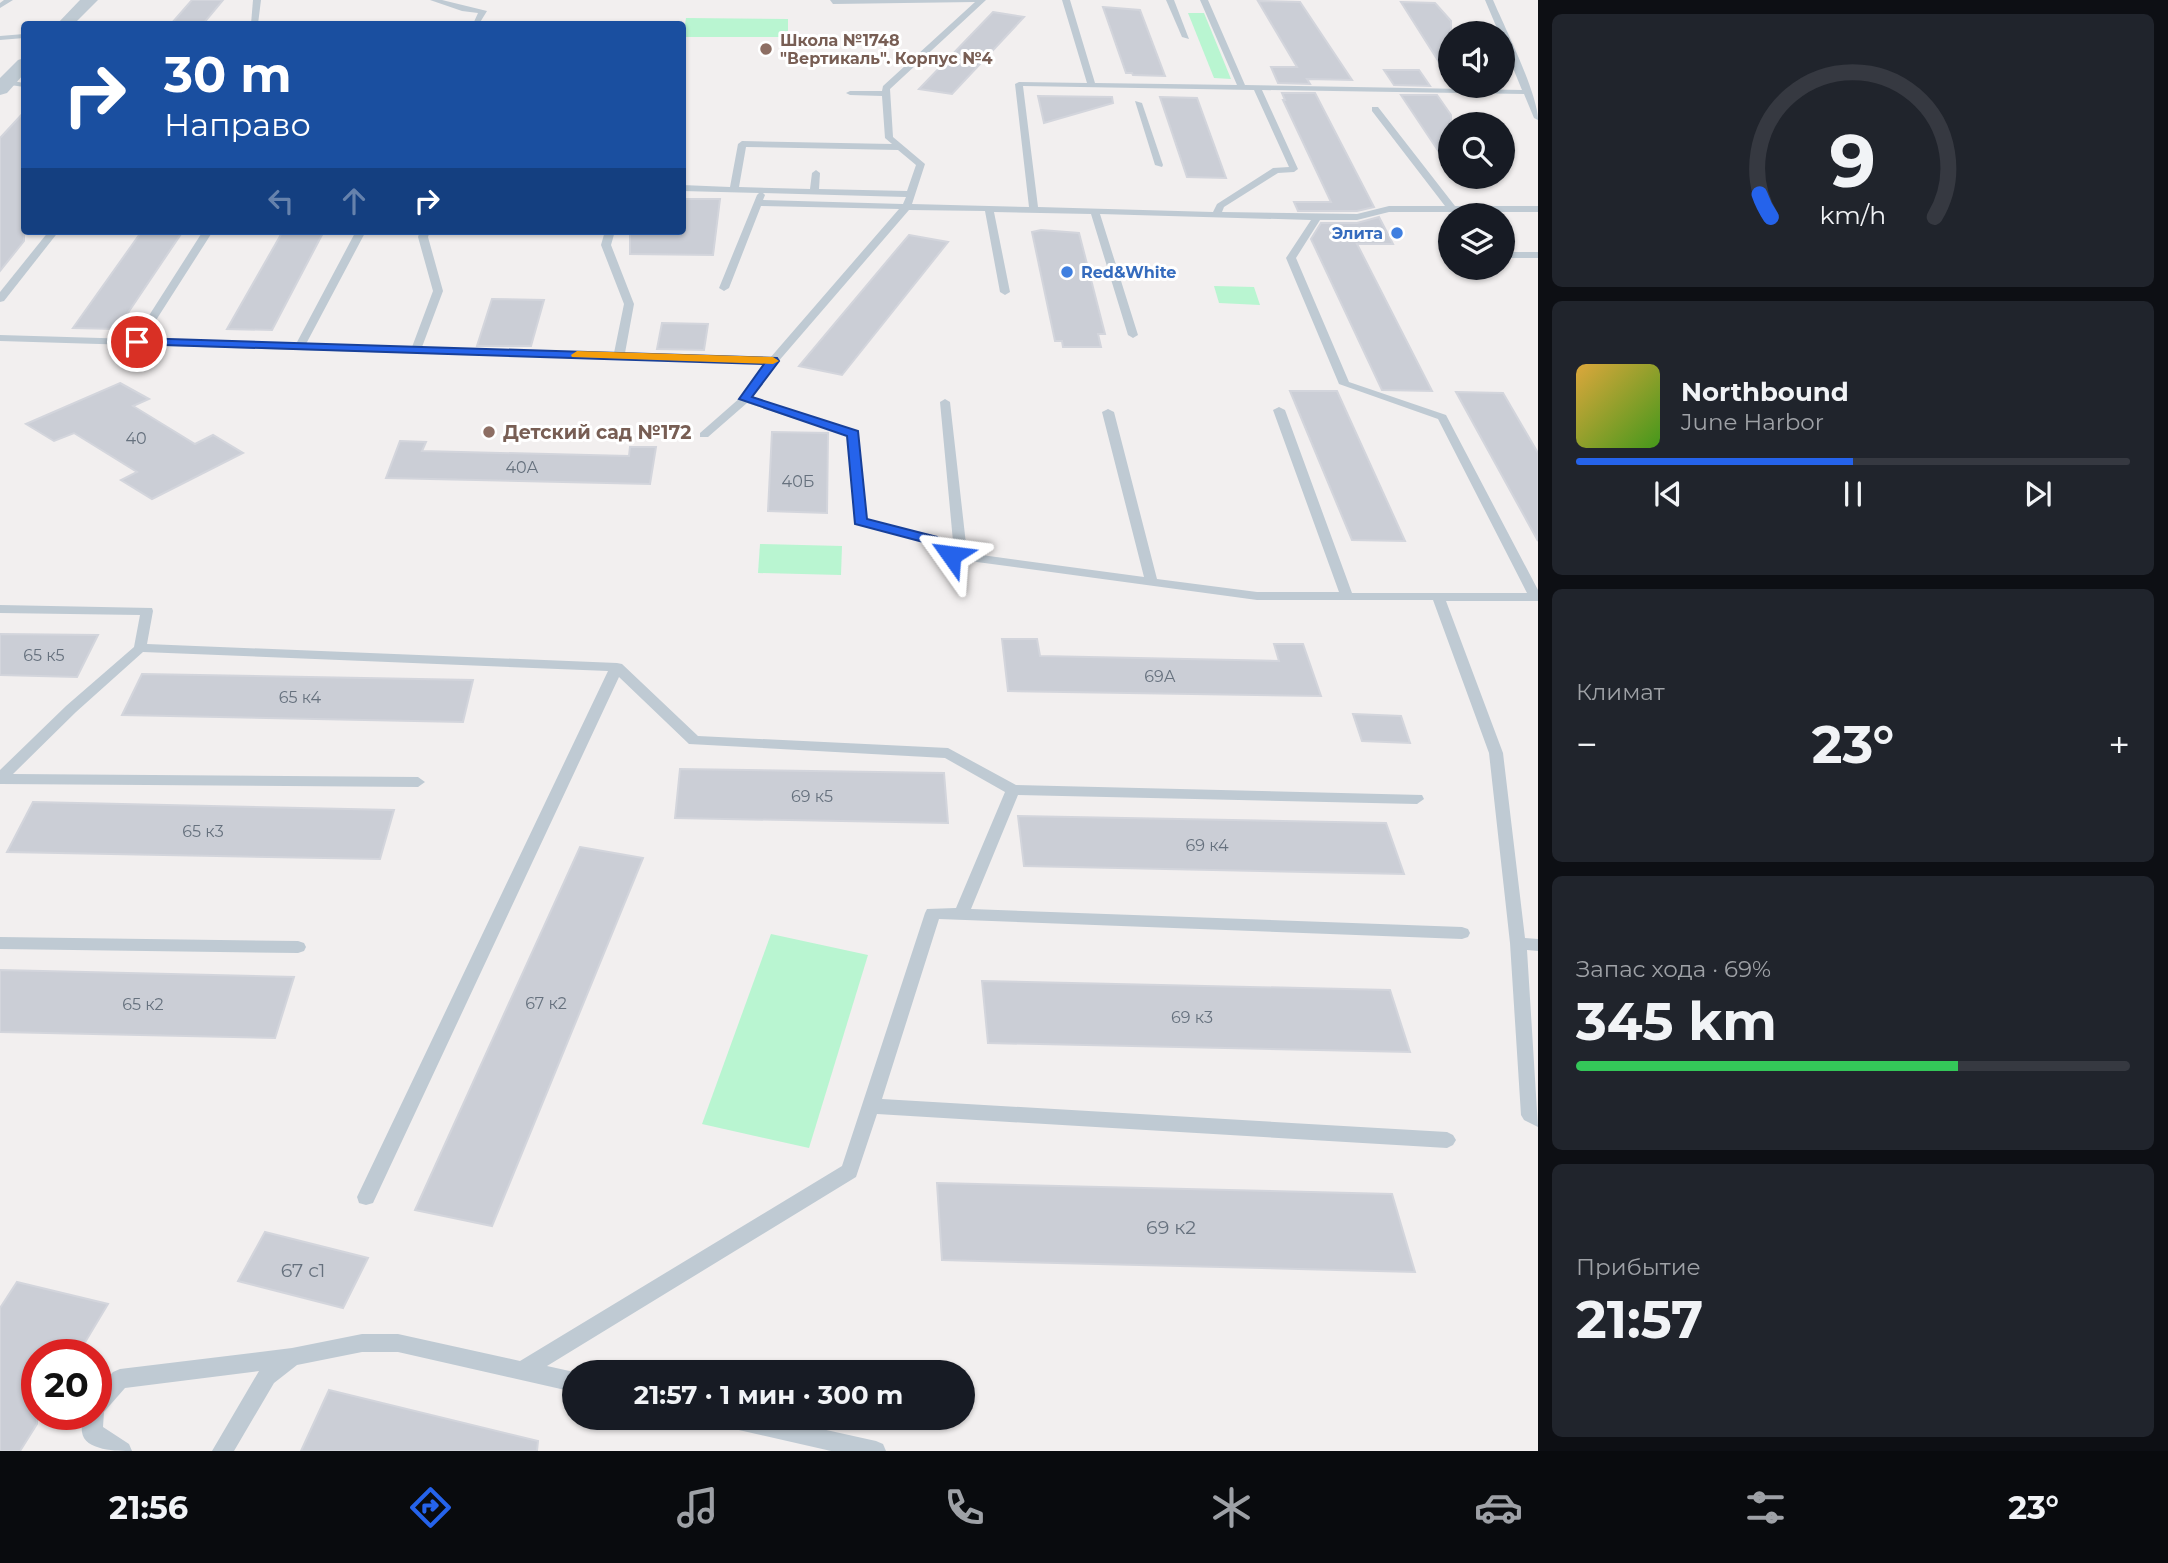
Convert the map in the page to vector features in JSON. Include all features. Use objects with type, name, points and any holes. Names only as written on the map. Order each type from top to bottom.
[{"type":"street","points":[[68,21],[90,0]]},
{"type":"street","points":[[10,85],[21,68]]},
{"type":"lane","points":[[0,6],[9,0]]},
{"type":"lane","points":[[255,21],[257,0]]},
{"type":"lane","points":[[434,0],[465,9],[483,10],[478,21]]},
{"type":"lane","points":[[833,2],[981,0]]},
{"type":"lane","points":[[704,435],[745,399],[773,361],[906,206],[921,164],[889,138],[886,88],[981,0]]},
{"type":"lane","points":[[1066,0],[1092,85]]},
{"type":"lane","points":[[1170,0],[1186,37]]},
{"type":"lane","points":[[1203,0],[1242,88]]},
{"type":"lane","points":[[1489,0],[1498,21]]},
{"type":"lane","points":[[0,38],[21,36]]},
{"type":"lane","points":[[0,43],[10,37]]},
{"type":"lane","points":[[1515,62],[1538,118]]},
{"type":"lane","points":[[1034,210],[1019,84],[1528,92]]},
{"type":"lane","points":[[1216,215],[1220,206],[1276,170],[1294,169],[1257,88]]},
{"type":"lane","points":[[850,93],[886,94]]},
{"type":"lane","points":[[1138,103],[1159,165]]},
{"type":"lane","points":[[1375,109],[1447,203]]},
{"type":"lane","points":[[734,190],[742,144],[900,147]]},
{"type":"lane","points":[[814,192],[816,173]]},
{"type":"lane","points":[[686,188],[911,194]]},
{"type":"lane","points":[[724,288],[763,191]]},
{"type":"lane","points":[[758,203],[1317,217],[1357,217],[1389,209],[1438,209]]},
{"type":"lane","points":[[989,209],[1005,292]]},
{"type":"lane","points":[[1515,209],[1538,209]]},
{"type":"lane","points":[[1096,212],[1133,335]]},
{"type":"lane","points":[[745,399],[853,433],[860,521],[932,540],[951,555],[1257,596],[1537,597],[1442,417],[1344,384],[1291,258],[1317,217]]},
{"type":"lane","points":[[0,299],[51,235]]},
{"type":"lane","points":[[137,342],[205,235]]},
{"type":"lane","points":[[300,346],[359,235]]},
{"type":"lane","points":[[416,350],[438,291],[424,235]]},
{"type":"lane","points":[[609,235],[606,245],[629,304],[619,356]]},
{"type":"lane","points":[[1515,255],[1538,255]]},
{"type":"lane","points":[[0,338],[773,361]]},
{"type":"lane","points":[[945,402],[961,556]]},
{"type":"lane","points":[[1279,410],[1347,596]]},
{"type":"lane","points":[[1108,412],[1152,582]]},
{"type":"lane","points":[[1438,597],[1496,753],[1509,805],[1530,1115],[1538,1120]]},
{"type":"lane","points":[[0,609],[147,611],[140,648],[71,709],[0,778]]},
{"type":"lane","points":[[140,648],[617,667],[694,741],[948,753],[1013,790],[1417,799]]},
{"type":"lane","points":[[366,1196],[617,667]]},
{"type":"lane","points":[[0,778],[418,782]]},
{"type":"lane","points":[[961,914],[1013,790]]},
{"type":"lane","points":[[523,1370],[850,1171],[933,913],[1462,933]]},
{"type":"lane","points":[[0,943],[298,947]]},
{"type":"lane","points":[[1518,943],[1538,945]]},
{"type":"lane","points":[[872,1106],[1447,1140]]},
{"type":"lane","points":[[112,1388],[120,1379],[292,1357],[362,1343],[398,1343],[562,1379]]},
{"type":"lane","points":[[222,1451],[267,1376],[292,1357]]},
{"type":"lane","points":[[92,1430],[121,1451]]},
{"type":"lane","points":[[783,1430],[876,1451]]},
{"type":"green space","points":[[1188,13],[1204,13],[1231,79],[1214,78]]},
{"type":"green space","points":[[686,18],[788,19],[788,37],[686,37]]},
{"type":"green space","points":[[1214,286],[1254,287],[1260,305],[1219,303]]},
{"type":"green space","points":[[760,544],[842,546],[841,575],[758,573]]},
{"type":"green space","points":[[771,934],[868,955],[809,1148],[702,1124]]},
{"type":"building","points":[[192,0],[223,0],[206,21],[174,21]]},
{"type":"building","points":[[1258,1],[1300,2],[1352,80],[1307,79],[1310,84],[1278,83],[1271,67],[1297,67]]},
{"type":"building","points":[[1401,2],[1435,3],[1451,21],[1438,21],[1438,60]]},
{"type":"building","points":[[1103,7],[1140,10],[1165,76],[1126,73]]},
{"type":"building","points":[[993,12],[1024,17],[952,94],[919,89]]},
{"type":"building","points":[[1384,70],[1419,70],[1430,86],[1394,85]]},
{"type":"building","points":[[1282,93],[1315,93],[1374,207],[1357,211],[1298,211],[1294,202],[1331,202]]},
{"type":"building","points":[[1401,95],[1437,95],[1449,112],[1438,112],[1438,150]]},
{"type":"building","points":[[1038,96],[1112,97],[1113,103],[1044,123]]},
{"type":"building","points":[[1160,97],[1197,98],[1226,178],[1187,177]]},
{"type":"building","points":[[21,115],[21,235],[24,235],[24,241],[0,271],[0,138]]},
{"type":"building","points":[[686,199],[720,199],[713,255],[630,254],[630,235],[686,235]]},
{"type":"building","points":[[1379,217],[1393,244],[1357,244],[1432,391],[1382,390],[1311,239],[1321,223],[1357,223]]},
{"type":"building","points":[[1041,230],[1079,233],[1105,334],[1098,334],[1101,347],[1063,347],[1062,341],[1055,341],[1032,232]]},
{"type":"building","points":[[139,235],[180,235],[117,329],[73,328]]},
{"type":"building","points":[[281,235],[322,235],[272,330],[227,329]]},
{"type":"building","points":[[909,235],[948,242],[842,375],[799,366]]},
{"type":"building","points":[[492,299],[544,300],[531,346],[477,346]]},
{"type":"building","points":[[662,323],[708,324],[704,350],[657,349]]},
{"type":"building","points":[[120,383],[149,399],[133,406],[195,444],[213,435],[243,453],[152,499],[121,480],[137,472],[74,433],[54,441],[26,424]]},
{"type":"building","points":[[1290,391],[1337,391],[1405,541],[1352,540]]},
{"type":"building","points":[[1456,392],[1503,393],[1538,453],[1538,541]]},
{"type":"building","points":[[772,432],[828,433],[827,513],[768,511]]},
{"type":"building","points":[[400,441],[426,442],[422,451],[629,456],[630,447],[656,447],[650,484],[386,478]]},
{"type":"building","points":[[0,634],[98,635],[77,677],[0,675]]},
{"type":"building","points":[[1002,639],[1037,639],[1040,656],[1279,661],[1274,644],[1303,644],[1321,696],[1008,691]]},
{"type":"building","points":[[142,674],[473,680],[463,722],[122,715]]},
{"type":"building","points":[[1353,714],[1401,716],[1410,743],[1362,741]]},
{"type":"building","points":[[680,769],[944,773],[948,823],[675,818]]},
{"type":"building","points":[[33,802],[394,810],[380,859],[7,852]]},
{"type":"building","points":[[1018,816],[1386,823],[1404,874],[1024,866]]},
{"type":"building","points":[[580,847],[643,858],[492,1226],[415,1210]]},
{"type":"building","points":[[0,970],[294,977],[275,1038],[0,1032]]},
{"type":"building","points":[[982,981],[1390,990],[1410,1052],[988,1043]]},
{"type":"building","points":[[937,1183],[1392,1194],[1415,1272],[942,1260]]},
{"type":"building","points":[[265,1232],[368,1258],[343,1308],[238,1281]]},
{"type":"building","points":[[17,1282],[108,1304],[87,1339],[21,1339],[21,1430],[33,1430],[20,1451],[0,1451],[0,1308]]},
{"type":"building","points":[[329,1390],[538,1441],[537,1451],[301,1451]]},
{"type":"slow traffic","points":[[577,355],[773,361]]},
{"type":"place","name":"Школа №1748 \"Вертикаль\". Корпус №4","points":[[766,49]]},
{"type":"place","name":"Элита","points":[[1397,233]]},
{"type":"place","name":"Red&White","points":[[1067,272]]},
{"type":"place","name":"Детский сад №172","points":[[489,432]]},
{"type":"route","points":[[137,342],[773,361],[745,399],[853,433],[860,521],[932,540],[951,555]]}]
